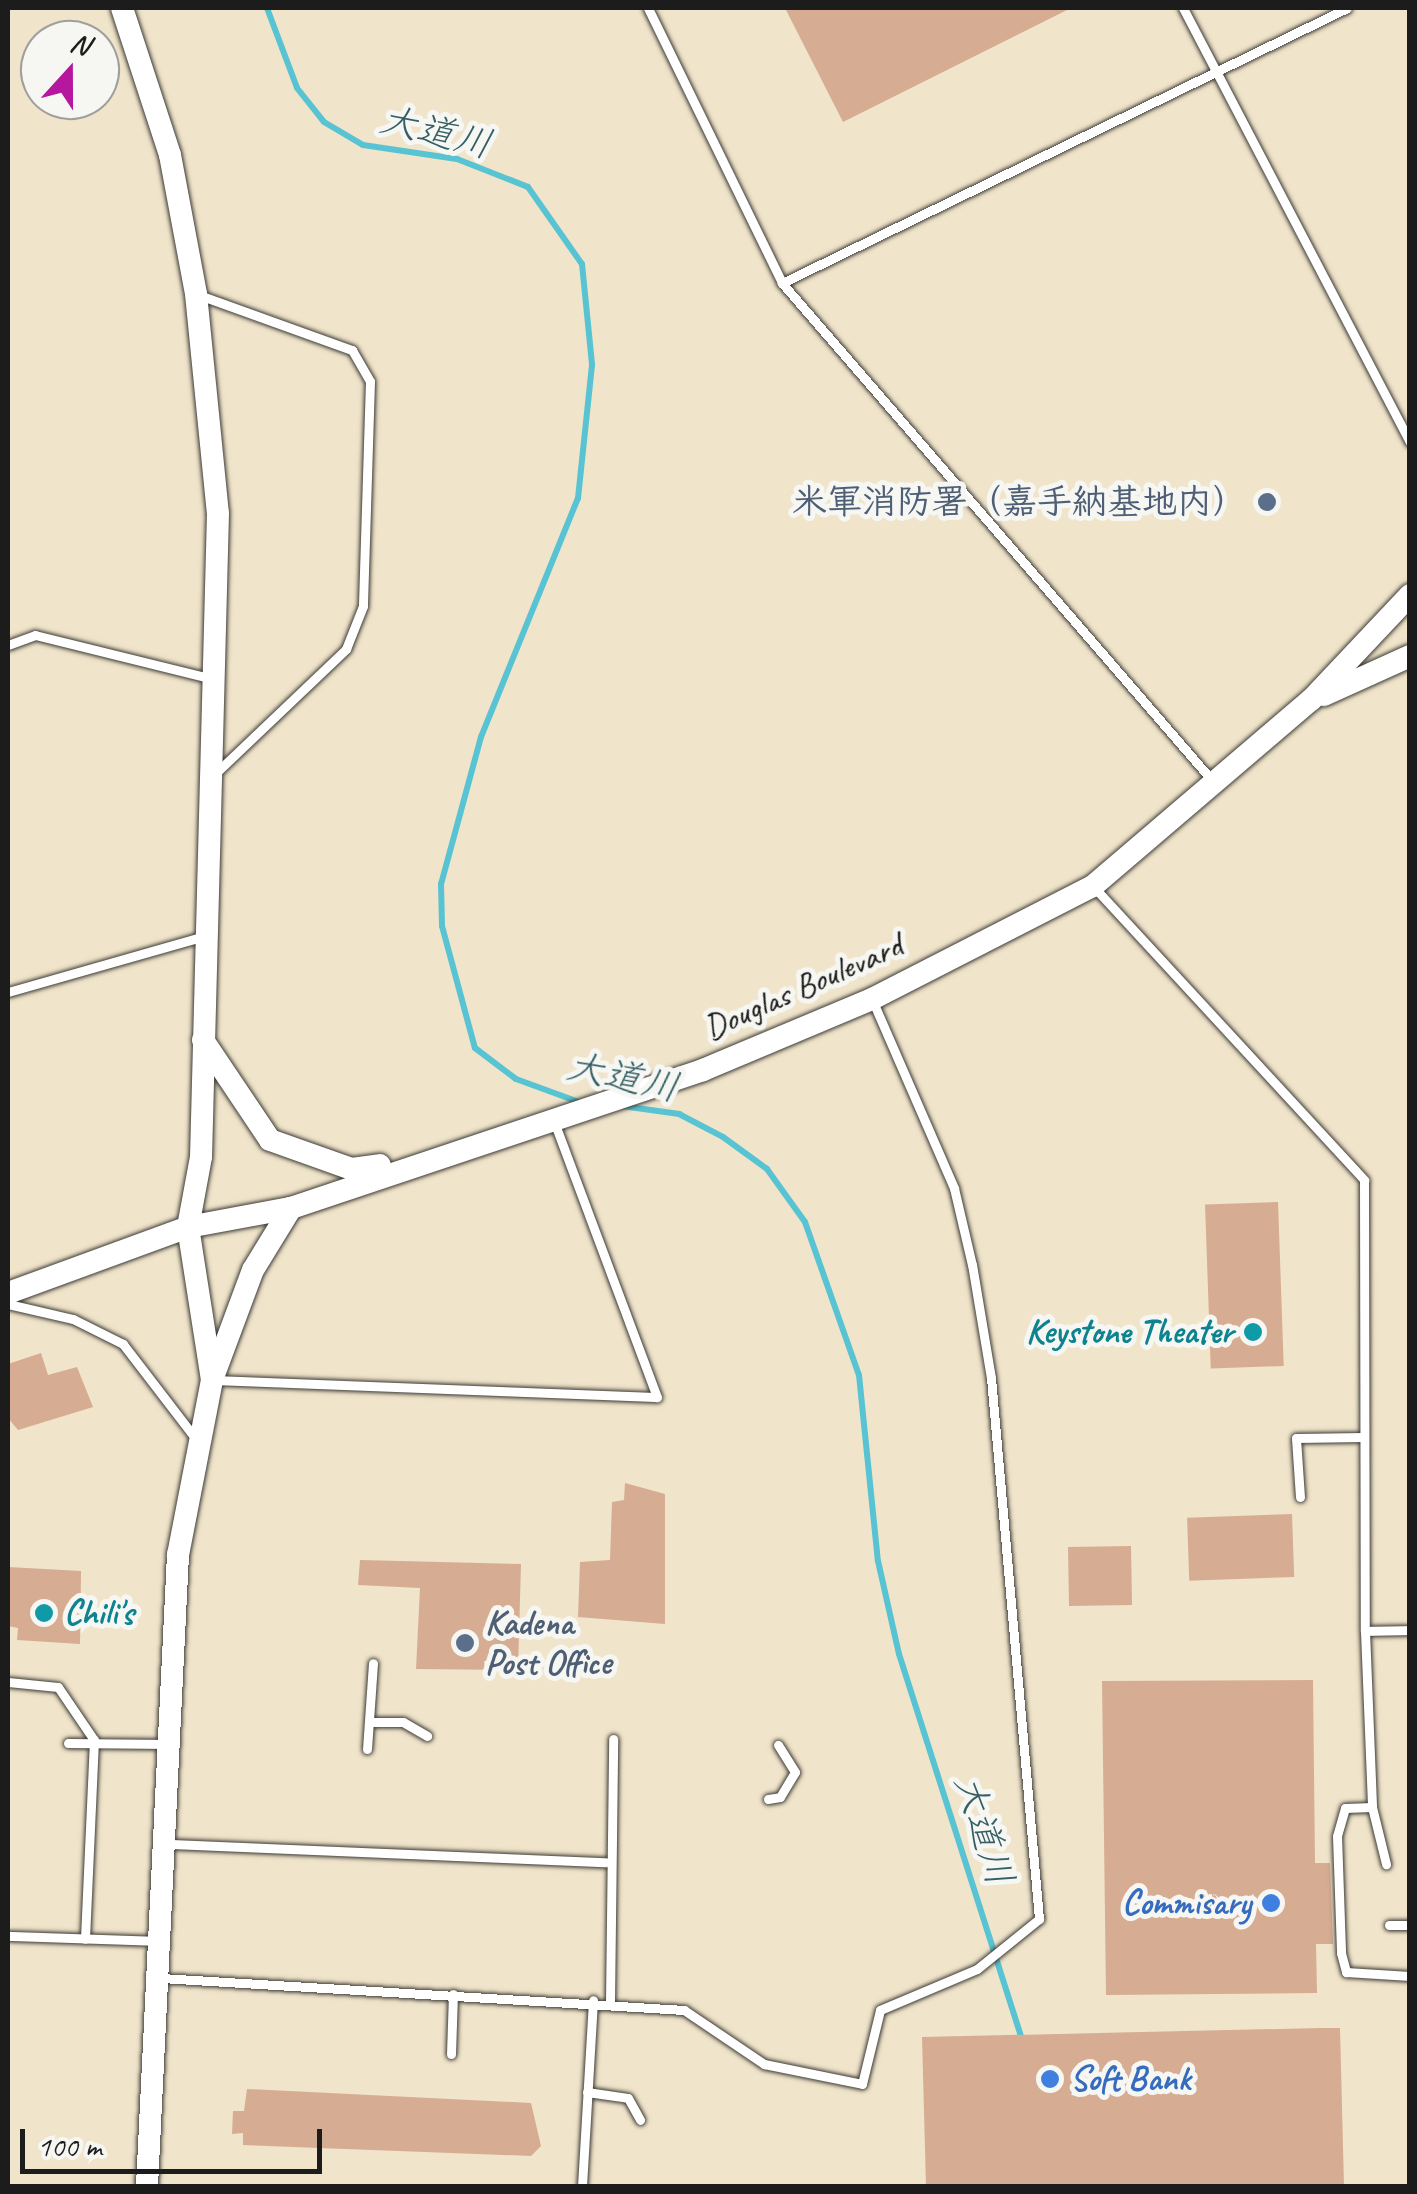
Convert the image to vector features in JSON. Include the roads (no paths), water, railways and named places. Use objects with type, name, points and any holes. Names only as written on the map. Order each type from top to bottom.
[{"type":"street","points":[[122,8],[160,118],[196,294],[218,512],[216,680],[207,782],[201,1157],[188,1227],[212,1380]]},
{"type":"street","name":"Douglas Boulevard","points":[[8,1293],[188,1227],[290,1208],[413,1160],[553,1119],[872,999],[1093,886],[1210,778],[1312,700],[1410,595]]},
{"type":"street","points":[[1312,700],[1410,656]]},
{"type":"street","points":[[203,1040],[270,1140],[296,1156],[352,1169],[413,1160]]},
{"type":"street","points":[[148,2186],[170,1844],[178,1555],[196,1439],[212,1380],[252,1270],[290,1208]]},
{"type":"lane","points":[[648,8],[782,282],[1210,778]]},
{"type":"lane","points":[[1183,8],[1410,442]]},
{"type":"lane","points":[[782,282],[1347,8]]},
{"type":"lane","points":[[196,294],[352,350],[370,381],[364,606],[346,648],[207,782]]},
{"type":"lane","points":[[8,645],[35,636],[216,680]]},
{"type":"lane","points":[[1093,886],[1364,1180],[1365,1631],[1372,1806],[1386,1864]]},
{"type":"lane","points":[[8,992],[205,936]]},
{"type":"lane","points":[[161,1978],[593,2000],[684,2010],[764,2064],[862,2084],[880,2010],[978,1969],[1039,1918],[991,1378],[972,1265],[954,1188],[872,999]]},
{"type":"lane","points":[[212,1380],[657,1397],[553,1119]]},
{"type":"lane","points":[[8,1304],[73,1319],[123,1344],[196,1439]]},
{"type":"lane","points":[[1300,1496],[1296,1438],[1364,1437]]},
{"type":"lane","points":[[1365,1631],[1410,1630]]},
{"type":"lane","points":[[368,1749],[373,1663]]},
{"type":"lane","points":[[8,1682],[58,1687],[94,1740],[86,1938]]},
{"type":"lane","points":[[369,1722],[403,1722],[427,1736]]},
{"type":"lane","points":[[610,2002],[606,1862],[613,1738]]},
{"type":"lane","points":[[68,1743],[94,1740],[172,1744]]},
{"type":"lane","points":[[768,1799],[780,1797],[795,1772],[778,1744]]},
{"type":"lane","points":[[1372,1806],[1345,1808],[1337,1836],[1340,1952],[1346,1972],[1410,1976]]},
{"type":"lane","points":[[170,1844],[606,1862]]},
{"type":"lane","points":[[1390,1925],[1410,1924]]},
{"type":"lane","points":[[9,1936],[163,1941]]},
{"type":"lane","points":[[451,2054],[453,1994]]},
{"type":"lane","points":[[582,2186],[593,2000]]},
{"type":"lane","points":[[588,2092],[628,2098],[640,2120]]},
{"type":"waterway","name":"大道川","points":[[267,8],[297,88],[324,122],[363,145],[457,159],[528,187],[582,264],[592,365],[578,498],[481,737],[441,884],[442,926],[475,1048],[516,1079],[579,1102]]},
{"type":"waterway","name":"大道川","points":[[622,1106],[679,1114],[723,1137],[767,1169],[805,1222],[859,1375],[878,1561],[899,1654],[1022,2039]]},
{"type":"place","name":"米軍消防署（嘉手納基地内）","points":[[1267,502]]},
{"type":"place","name":"Keystone Theater","points":[[1253,1332]]},
{"type":"place","name":"Chili's","points":[[44,1613]]},
{"type":"place","name":"Kadena Post Office","points":[[465,1643]]},
{"type":"place","name":"Commisary","points":[[1271,1903]]},
{"type":"place","name":"Soft Bank","points":[[1050,2079]]}]
